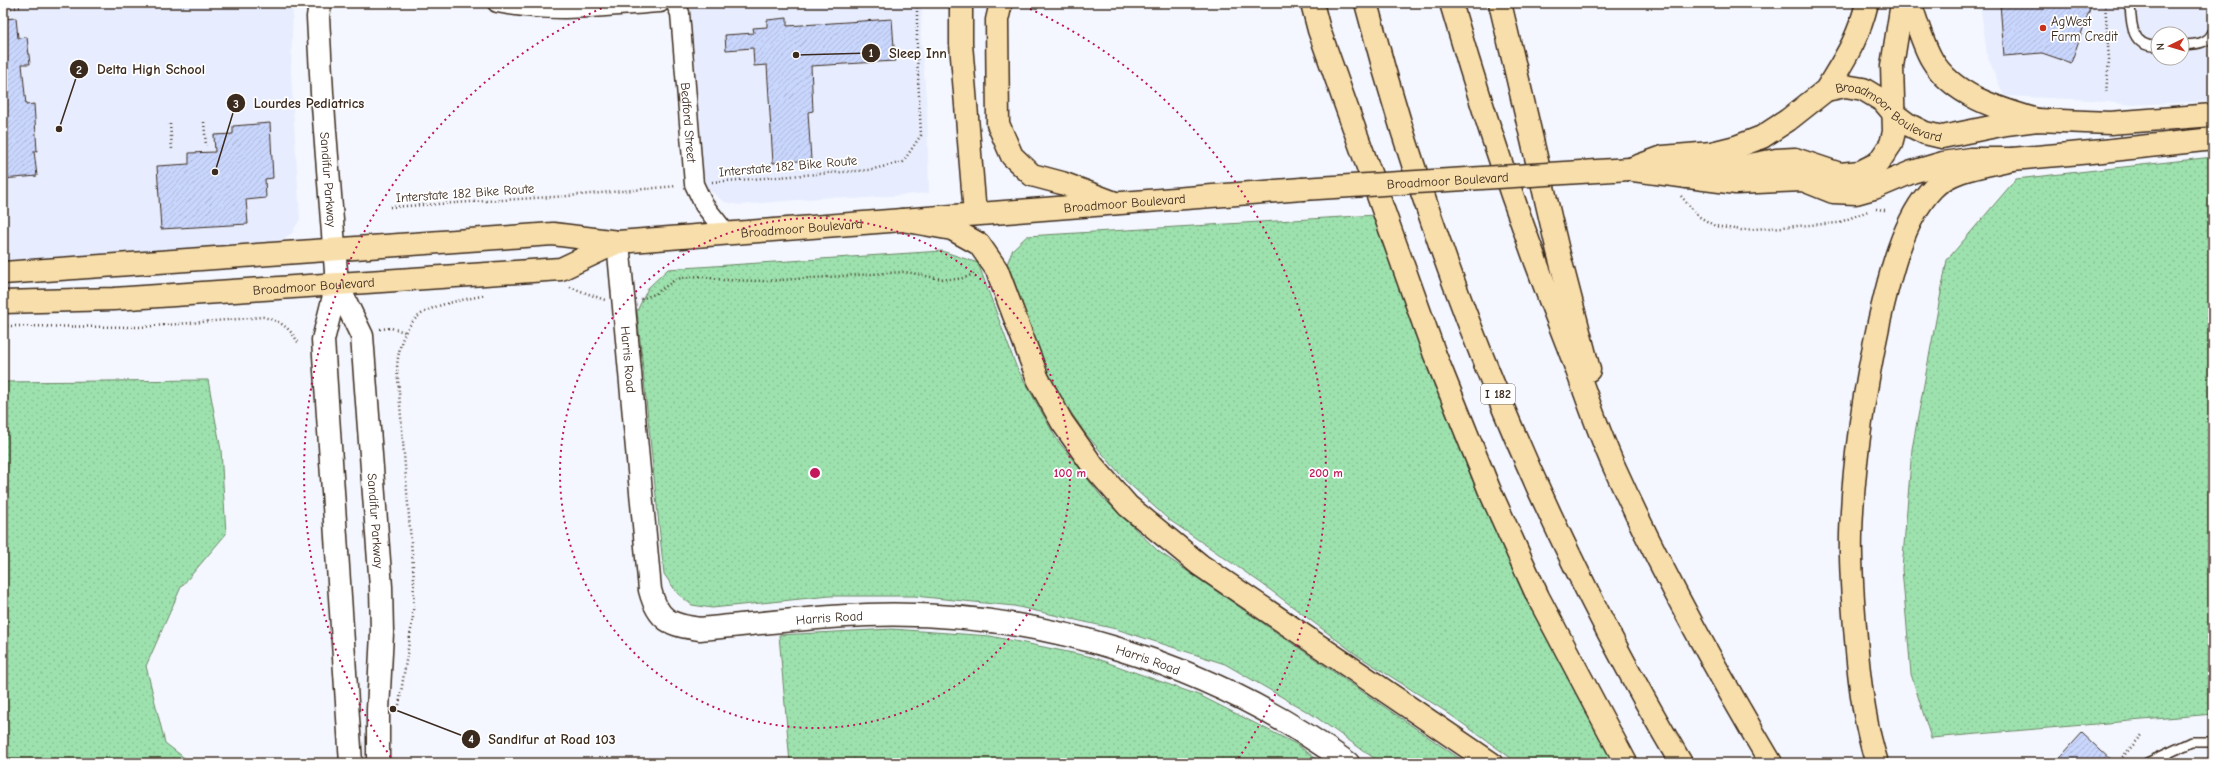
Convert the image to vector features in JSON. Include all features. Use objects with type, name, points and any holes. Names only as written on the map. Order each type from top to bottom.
[{"type":"main road","name":"Sandifur Parkway","points":[[320,3],[318,17],[322,93],[338,284],[362,336],[382,618],[378,763]]},
{"type":"main road","points":[[961,3],[961,44],[975,214]]},
{"type":"main road","points":[[1001,3],[998,20],[998,124],[1012,156],[1032,175],[1062,183],[1115,203]]},
{"type":"main road","points":[[1312,3],[1320,30],[1434,355],[1489,489],[1538,597],[1626,763]]},
{"type":"main road","name":"I 182","points":[[1366,3],[1433,226],[1496,389],[1535,480],[1577,569],[1622,657],[1681,763]]},
{"type":"main road","points":[[1451,3],[1480,103],[1529,248],[1616,471],[1658,560],[1704,646],[1771,763]]},
{"type":"main road","points":[[1500,3],[1558,251],[1616,471]]},
{"type":"main road","points":[[1826,90],[1848,55],[1861,28],[1867,3]]},
{"type":"main road","points":[[1682,184],[1776,160],[1795,159],[1840,174],[1860,172],[1878,163],[1886,155],[1894,132],[1892,66],[1902,3]]},
{"type":"main road","points":[[1910,3],[1932,61],[1945,76],[1962,91],[1985,102],[2037,120]]},
{"type":"main road","name":"Broadmoor Boulevard","points":[[3,273],[553,234],[618,242],[1302,189],[1630,169],[1663,157],[1712,153],[1736,147],[1762,137],[1788,120],[1826,90],[1845,86],[1863,89],[1883,101],[1894,114],[1909,125],[1925,133],[1942,137],[2006,124],[2037,120],[2110,122],[2213,115]]},
{"type":"main road","name":"Broadmoor Boulevard","points":[[1630,169],[1682,184],[1754,184],[1790,179],[1803,180],[1833,192],[1856,193],[1874,188],[1912,172],[1943,163],[1970,159],[2012,159],[2213,139]]},
{"type":"main road","points":[[1876,763],[1859,677],[1853,603],[1851,534],[1858,437],[1872,354],[1891,269],[1917,208],[1934,187],[1953,174],[2012,159]]},
{"type":"main road","points":[[902,220],[952,229],[979,244],[996,270],[1038,379],[1062,422],[1093,466],[1128,506],[1200,566],[1492,763]]},
{"type":"main road","name":"Broadmoor Boulevard","points":[[3,302],[114,299],[561,269],[618,242]]},
{"type":"main road","name":"Harris Road","points":[[618,242],[650,590],[657,610],[665,620],[679,626],[700,629],[866,615],[914,615],[1004,622],[1105,646],[1164,664],[1204,680],[1244,699],[1295,728],[1348,763]]},
{"type":"main road","name":"Sandifur Parkway","points":[[338,284],[323,340],[351,763]]},
{"type":"street","points":[[497,3],[522,8],[556,10],[660,3]]},
{"type":"street","name":"Bedford Street","points":[[675,3],[680,13],[694,184],[704,205],[726,233]]},
{"type":"lane","points":[[2130,3],[2132,26],[2136,37],[2145,45],[2150,45]]},
{"type":"lane","points":[[2190,44],[2202,43],[2208,39],[2213,32]]},
{"type":"lane","points":[[2147,763],[2192,742],[2213,742]]},
{"type":"path","name":"Interstate 182 Bike Route","points":[[390,207],[568,196],[870,170],[903,162],[921,135],[917,3]]},
{"type":"path","points":[[2105,3],[2109,59],[2106,93]]},
{"type":"path","points":[[3,9],[22,8]]},
{"type":"path","points":[[204,122],[206,146]]},
{"type":"path","points":[[170,124],[172,149]]},
{"type":"path","points":[[1682,184],[1698,216],[1715,226],[1741,230],[1838,223],[1874,208],[1885,210]]},
{"type":"path","points":[[566,287],[573,287],[609,301],[640,300],[655,294],[676,279],[698,276],[723,280],[766,281],[903,272],[918,273],[936,280],[955,280],[971,276],[981,270]]},
{"type":"path","points":[[398,712],[413,617],[414,578],[397,367],[398,352],[407,327],[418,314],[445,304],[493,293]]},
{"type":"path","points":[[3,326],[141,327],[264,317],[274,319],[288,326],[299,344]]},
{"type":"path","points":[[2118,763],[2143,734]]},
{"type":"path","points":[[2197,763],[2213,756]]},
{"type":"shaded area","points":[[3,3],[54,3],[55,5],[83,3],[293,3],[291,72],[300,219],[292,233],[281,240],[123,254],[3,260]]},
{"type":"shaded area","points":[[690,3],[922,3],[921,35],[927,110],[929,193],[853,199],[833,197],[739,205],[724,202],[709,190],[702,173]]},
{"type":"shaded area","points":[[1980,3],[2213,3],[2213,101],[2132,105],[2091,100],[2004,96],[1987,55]]},
{"type":"green space","points":[[2213,157],[2213,714],[1931,738],[1911,674],[1902,569],[1912,449],[1947,260],[2016,179]]},
{"type":"green space","points":[[1376,215],[1622,763],[1518,763],[1445,711],[1357,655],[1261,583],[1168,519],[1125,480],[1085,433],[1053,386],[1027,326],[1007,264],[1013,249],[1027,236]]},
{"type":"green space","points":[[942,251],[978,263],[1016,366],[1056,438],[1101,496],[1158,551],[1466,763],[1381,763],[1313,715],[1225,664],[1116,629],[1014,606],[914,596],[830,596],[712,608],[692,605],[678,594],[664,574],[637,311],[648,288],[668,269]]},
{"type":"green space","points":[[208,380],[221,450],[226,534],[181,587],[146,666],[165,743],[191,763],[3,763],[3,382]]},
{"type":"green space","points":[[892,629],[990,636],[1092,657],[1201,696],[1296,744],[1322,763],[790,763],[779,635]]},
{"type":"building","name":"AgWest Farm Credit","points":[[2000,3],[2092,3],[2071,63],[2042,53],[2004,56]]},
{"type":"building","points":[[16,18],[18,38],[27,37],[30,64],[22,64],[26,105],[34,104],[37,151],[34,151],[37,176],[3,179],[3,19]]},
{"type":"building","points":[[787,18],[787,26],[892,19],[895,61],[811,66],[813,111],[808,112],[811,160],[773,163],[767,65],[754,66],[753,48],[726,50],[725,35],[754,33],[753,28],[767,27],[767,20]]},
{"type":"building","points":[[270,123],[273,178],[265,179],[266,198],[246,200],[248,224],[161,229],[157,166],[189,164],[189,153],[215,152],[214,135],[233,134],[233,126]]},
{"type":"building","points":[[2082,733],[2114,763],[2055,763]]},
{"type":"place","name":"AgWest Farm Credit","points":[[2043,28]]},
{"type":"place","name":"Sleep Inn","points":[[796,55]]},
{"type":"place","name":"Delta High School","points":[[59,129]]},
{"type":"place","name":"Lourdes Pediatrics","points":[[215,172]]},
{"type":"place","name":"Sandifur at Road 103","points":[[393,709]]}]
